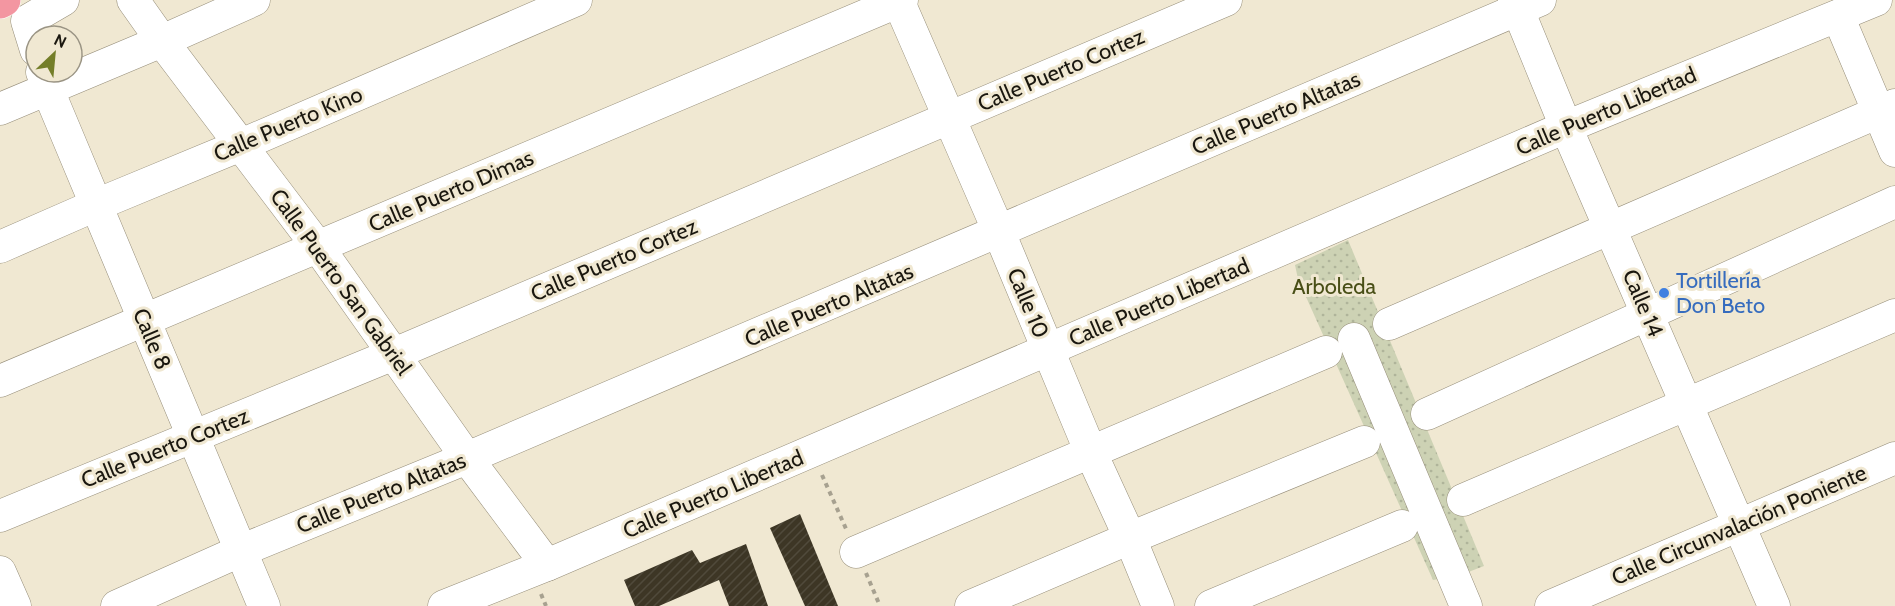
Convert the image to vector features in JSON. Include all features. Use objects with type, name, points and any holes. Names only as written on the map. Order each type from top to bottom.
[{"type":"highway","points":[[0,2],[22,24]]},
{"type":"street","points":[[22,24],[63,0]]},
{"type":"street","name":"Calle Puerto San Gabriel","points":[[133,0],[318,247],[467,458],[547,565]]},
{"type":"street","points":[[84,68],[162,41],[254,0]]},
{"type":"street","name":"Calle Puerto Kino","points":[[0,247],[576,0]]},
{"type":"street","name":"Calle 10","points":[[900,0],[1158,606]]},
{"type":"street","name":"Calle Puerto Dimas","points":[[0,381],[900,0]]},
{"type":"street","name":"Calle Puerto Cortez","points":[[0,516],[394,354],[1226,0]]},
{"type":"street","name":"Calle Puerto Libertad","points":[[444,606],[547,565],[1566,127],[1876,0]]},
{"type":"street","name":"Calle 14","points":[[1524,3],[1566,127],[1774,606]]},
{"type":"street","name":"Calle Puerto Altatas","points":[[117,606],[240,551],[467,458],[999,232],[1524,3]]},
{"type":"street","points":[[1838,16],[1887,109],[1895,150]]},
{"type":"street","points":[[0,109],[40,84]]},
{"type":"street","name":"Calle 8","points":[[46,84],[264,606]]},
{"type":"street","points":[[1389,324],[1887,109]]},
{"type":"street","points":[[1427,414],[1895,202]]},
{"type":"street","points":[[1463,501],[1895,315]]},
{"type":"street","points":[[1354,339],[1466,606]]},
{"type":"street","points":[[856,552],[1326,352]]},
{"type":"street","points":[[971,606],[1364,442]]},
{"type":"street","name":"Calle Circunvalación Poniente","points":[[1551,606],[1895,458]]},
{"type":"street","points":[[1211,606],[1402,526]]},
{"type":"street","points":[[0,572],[15,606]]},
{"type":"green space","name":"Arboleda","points":[[1348,240],[1484,566],[1458,576],[1433,580],[1298,279],[1295,265]]},
{"type":"building","points":[[800,514],[838,606],[805,606],[770,528]]},
{"type":"building","points":[[746,544],[768,606],[729,606],[719,580],[659,606],[635,606],[624,580],[692,550],[700,563]]},
{"type":"place","name":"Tortillería Don Beto","points":[[1664,293]]}]
